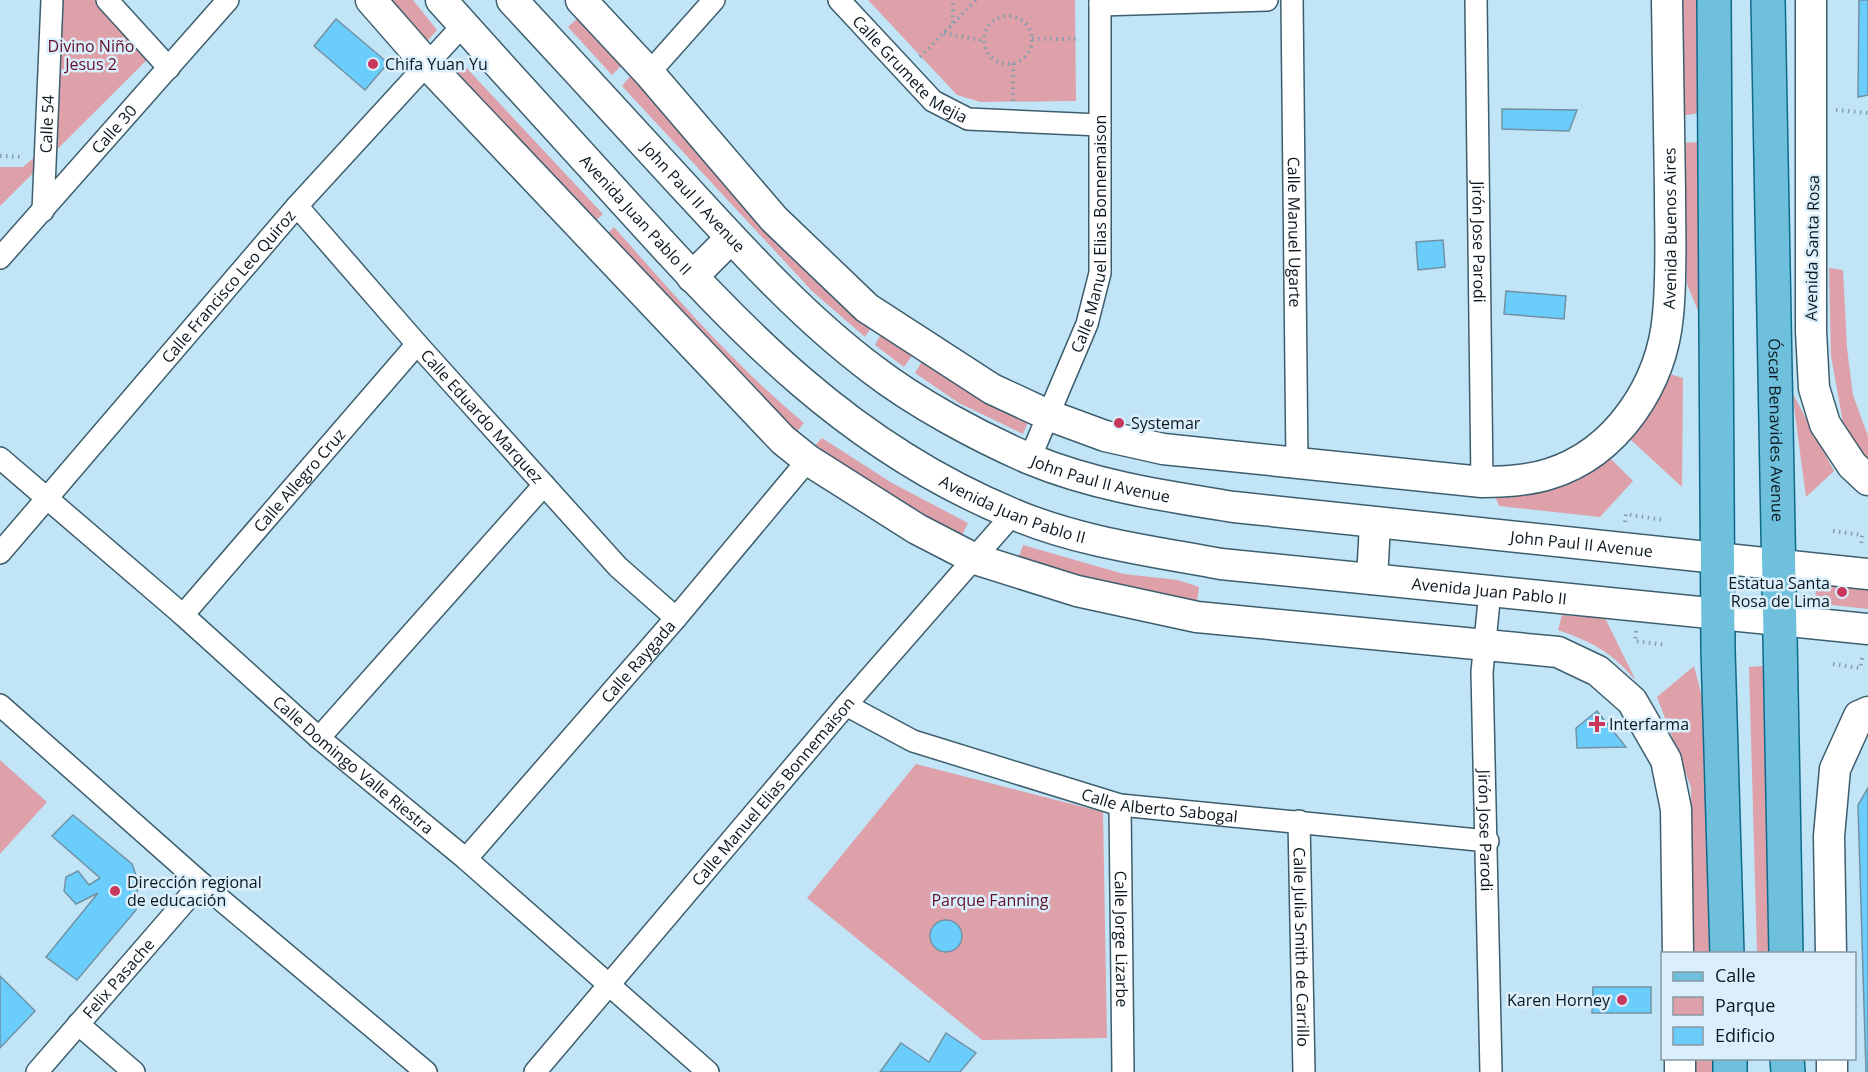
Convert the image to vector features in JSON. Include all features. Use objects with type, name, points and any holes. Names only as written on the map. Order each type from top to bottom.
[{"type":"main road","points":[[1714,0],[1718,558],[1727,952]]},
{"type":"main road","name":"Óscar Benavides Avenue","points":[[1768,0],[1786,952]]},
{"type":"street","name":"Calle 54","points":[[42,211],[52,0]]},
{"type":"street","points":[[107,0],[169,68]]},
{"type":"street","name":"Calle 30","points":[[0,258],[228,0]]},
{"type":"street","points":[[371,0],[427,63],[783,440],[808,460],[917,529],[975,559],[1077,591],[1197,617],[1558,652],[1598,671],[1632,701],[1666,760],[1676,809],[1678,952]]},
{"type":"street","name":"Avenida Juan Pablo II","points":[[441,0],[692,277],[763,350],[810,391],[874,441],[933,477],[1013,514],[1130,548],[1221,564],[1778,620]]},
{"type":"street","name":"John Paul II Avenue","points":[[512,0],[731,238],[824,330],[873,370],[926,405],[1030,458],[1074,474],[1130,490],[1234,507],[1375,524],[1778,563],[1868,574]]},
{"type":"street","points":[[581,0],[649,73],[774,219],[867,308],[992,389],[1048,415],[1105,436],[1163,449],[1482,482]]},
{"type":"street","points":[[649,73],[714,0]]},
{"type":"street","name":"Calle Grumete Mejia","points":[[839,0],[933,101],[968,119],[1100,125]]},
{"type":"street","points":[[1100,2],[1267,0]]},
{"type":"street","name":"Calle Manuel Ugarte","points":[[1292,0],[1297,464]]},
{"type":"street","name":"Jirón Jose Parodi","points":[[1476,0],[1482,482]]},
{"type":"street","name":"Avenida Buenos Aires","points":[[1482,482],[1516,482],[1550,474],[1581,460],[1610,440],[1639,404],[1659,362],[1668,316],[1670,240],[1667,0]]},
{"type":"street","name":"Avenida Santa Rosa","points":[[1811,0],[1813,108],[1811,332],[1814,388],[1826,424],[1852,465],[1868,480]]},
{"type":"street","name":"Calle Manuel Elias Bonnemaison","points":[[1030,458],[1087,324],[1100,273],[1100,2]]},
{"type":"street","name":"Calle Francisco Leo Quiroz","points":[[0,553],[297,206],[463,25]]},
{"type":"street","name":"Calle Eduardo Marquez","points":[[297,206],[417,344],[618,567],[676,618]]},
{"type":"street","points":[[692,277],[731,238]]},
{"type":"street","name":"Calle Allegro Cruz","points":[[183,615],[417,344]]},
{"type":"street","name":"Calle Domingo Valle Riestra","points":[[0,458],[183,615],[320,738],[466,859],[708,1072]]},
{"type":"street","name":"Calle Raygada","points":[[466,859],[676,618],[808,460]]},
{"type":"street","points":[[320,738],[544,485]]},
{"type":"street","name":"Calle Manuel Elias Bonnemaison","points":[[535,1072],[607,984],[846,705],[1013,514]]},
{"type":"street","points":[[1372,579],[1375,524]]},
{"type":"street","name":"Jirón Jose Parodi","points":[[1490,591],[1484,644],[1491,1072]]},
{"type":"street","points":[[1778,620],[1868,629]]},
{"type":"street","points":[[0,705],[201,883],[426,1072]]},
{"type":"street","name":"Calle Alberto Sabogal","points":[[846,705],[922,745],[1119,805],[1488,841]]},
{"type":"street","points":[[1831,952],[1829,836],[1835,769],[1864,714]]},
{"type":"street","name":"Calle Jorge Lizarbe","points":[[1119,805],[1123,1072]]},
{"type":"street","name":"Calle Julia Smith de Carrillo","points":[[1299,821],[1304,1072]]},
{"type":"street","name":"Felix Pasache","points":[[37,1072],[201,883]]},
{"type":"street","points":[[78,1024],[134,1072]]},
{"type":"path","points":[[953,0],[953,23]]},
{"type":"path","points":[[905,71],[976,0]]},
{"type":"path","points":[[1006,16],[1014,16],[1026,25],[1032,39],[1027,54],[1013,63],[997,61],[991,56],[984,41],[988,27],[993,21],[1006,16]]},
{"type":"path","points":[[944,33],[984,41]]},
{"type":"path","points":[[1032,39],[1100,39]]},
{"type":"path","points":[[1013,63],[1013,121]]},
{"type":"path","points":[[1813,108],[1868,113]]},
{"type":"path","points":[[1626,514],[1662,520]]},
{"type":"path","points":[[1833,531],[1862,535]]},
{"type":"path","points":[[1635,641],[1666,645]]},
{"type":"path","points":[[1833,664],[1860,668]]},
{"type":"green space","name":"Divino Niño Jesus 2","points":[[52,0],[94,0],[155,52],[0,206],[0,167],[23,167],[44,149]]},
{"type":"green space","points":[[382,0],[413,0],[437,30],[423,46]]},
{"type":"green space","points":[[868,0],[1075,0],[1076,101],[981,102],[957,95]]},
{"type":"green space","points":[[1680,0],[1698,0],[1699,113],[1681,116]]},
{"type":"green space","points":[[580,16],[623,64],[612,75],[568,27]]},
{"type":"green space","points":[[459,60],[603,214],[590,226],[449,72]]},
{"type":"green space","points":[[631,75],[873,325],[865,337],[812,291],[622,86]]},
{"type":"green space","points":[[1700,142],[1700,316],[1687,284],[1683,143]]},
{"type":"green space","points":[[614,227],[729,353],[804,423],[794,435],[602,239]]},
{"type":"green space","points":[[1829,268],[1843,270],[1847,348],[1853,395],[1868,436],[1868,465],[1844,428],[1831,356]]},
{"type":"green space","points":[[882,332],[913,354],[904,367],[875,345]]},
{"type":"green space","points":[[922,361],[991,405],[1028,422],[1023,434],[959,403],[915,373]]},
{"type":"green space","points":[[1663,372],[1683,378],[1682,487],[1619,429]]},
{"type":"green space","points":[[1792,392],[1834,471],[1806,497]]},
{"type":"green space","points":[[822,438],[892,483],[968,523],[961,537],[886,497],[812,449]]},
{"type":"green space","points":[[1605,453],[1633,481],[1600,517],[1499,506],[1490,484]]},
{"type":"green space","points":[[1023,545],[1124,574],[1178,580],[1199,587],[1197,601],[1122,589],[1018,559]]},
{"type":"green space","points":[[1817,572],[1868,578],[1868,609],[1815,603]]},
{"type":"green space","points":[[1562,615],[1605,618],[1636,681],[1618,662],[1601,649],[1558,630]]},
{"type":"green space","points":[[1694,666],[1706,712],[1713,952],[1692,952],[1691,787],[1657,697]]},
{"type":"green space","points":[[1763,666],[1773,952],[1757,952],[1749,667]]},
{"type":"green space","points":[[0,760],[47,802],[0,854]]},
{"type":"green space","name":"Parque Fanning","points":[[916,764],[1103,812],[1107,1038],[982,1040],[807,898]]},
{"type":"green space","points":[[1692,1060],[1716,1060],[1716,1072],[1692,1072]]},
{"type":"building","points":[[1859,0],[1868,0],[1868,95],[1858,97]]},
{"type":"building","points":[[336,19],[388,63],[365,90],[314,46]]},
{"type":"building","points":[[1502,109],[1577,110],[1569,131],[1502,129]]},
{"type":"building","points":[[1443,240],[1445,267],[1418,270],[1416,242]]},
{"type":"building","points":[[1506,291],[1566,296],[1564,319],[1504,314]]},
{"type":"building","points":[[1597,711],[1626,747],[1577,748],[1576,728]]},
{"type":"building","points":[[1868,788],[1868,1072],[1866,1072],[1858,805]]},
{"type":"building","points":[[73,815],[132,864],[138,881],[136,910],[77,980],[46,957],[98,893],[76,904],[64,891],[66,877],[78,871],[89,885],[100,878],[52,836]]},
{"type":"building","points":[[946,920],[957,925],[962,936],[957,947],[946,952],[935,947],[930,936],[935,925]]},
{"type":"building","points":[[0,976],[35,1011],[0,1048]]},
{"type":"building","name":"Karen Horney","points":[[1593,987],[1651,987],[1651,1013],[1592,1013]]},
{"type":"building","points":[[946,1033],[976,1053],[960,1072],[880,1072],[901,1043],[929,1062]]},
{"type":"place","name":"Chifa Yuan Yu","points":[[373,64]]},
{"type":"place","name":"Systemar","points":[[1119,423]]},
{"type":"place","name":"Estatua Santa Rosa de Lima","points":[[1842,592]]},
{"type":"place","name":"Interfarma","points":[[1597,724]]},
{"type":"place","name":"Dirección regional de educación","points":[[115,891]]},
{"type":"place","name":"Karen Horney","points":[[1622,1000]]}]
